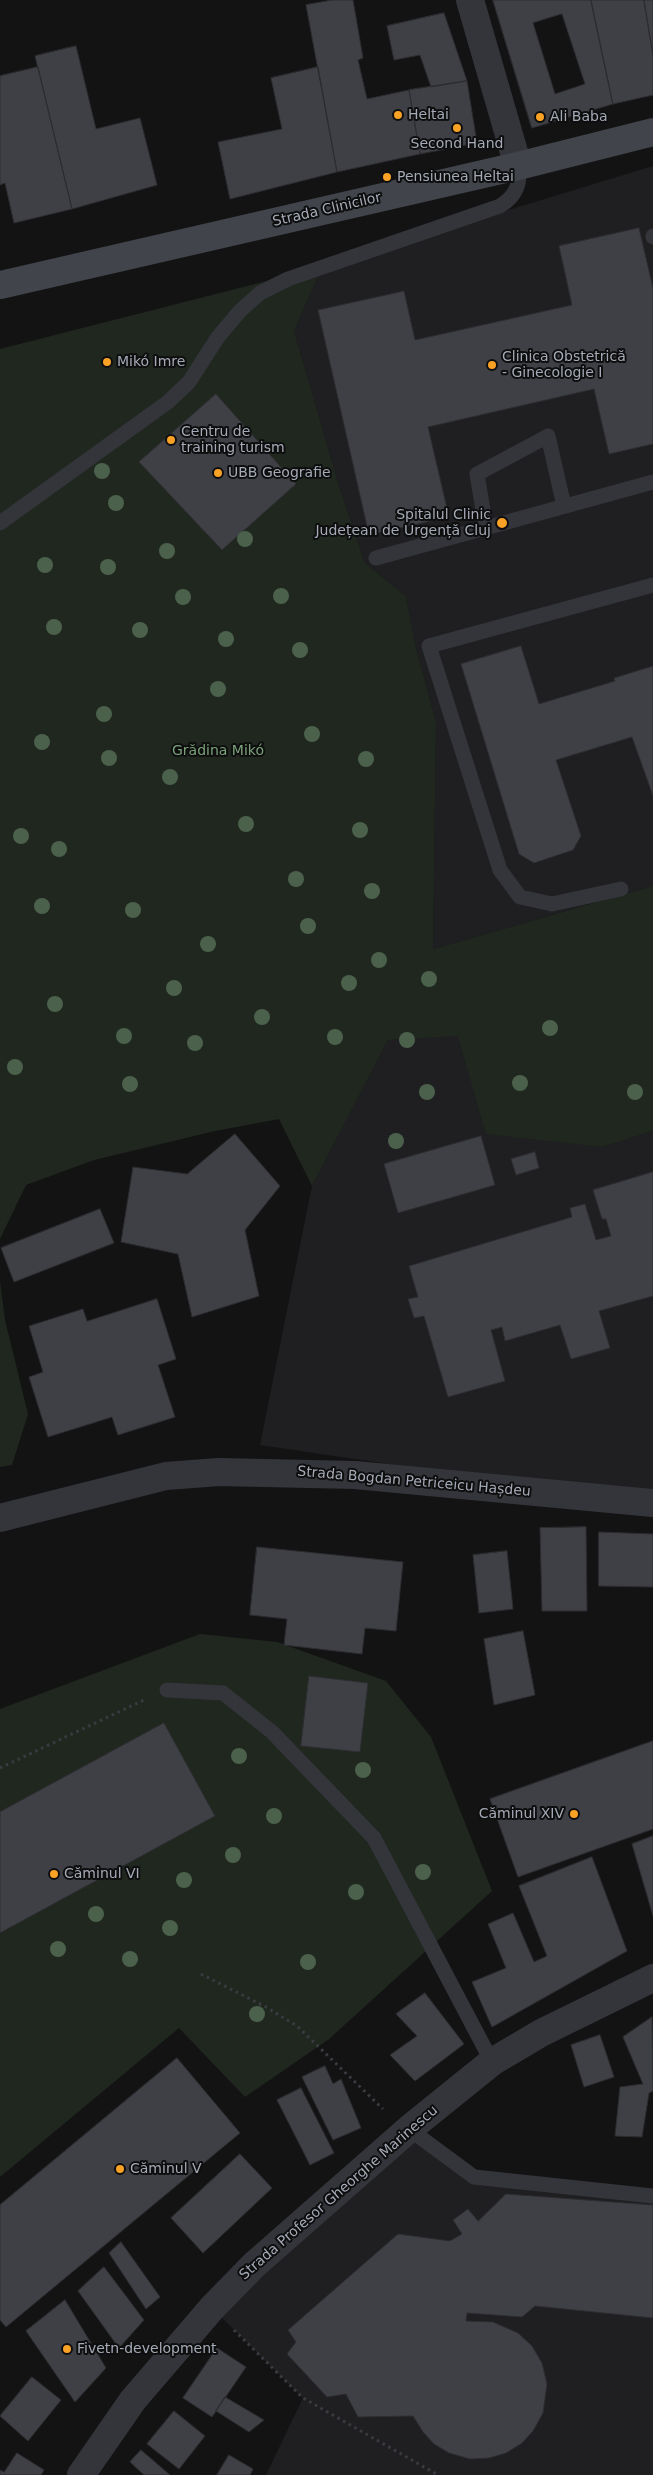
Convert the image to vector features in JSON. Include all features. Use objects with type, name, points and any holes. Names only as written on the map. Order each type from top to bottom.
[{"type":"main road","name":"Strada Clinicilor","points":[[0,285],[518,166],[653,132]]},
{"type":"street","points":[[470,0],[518,166]]},
{"type":"street","name":"Strada Bogdan Petriceicu Hașdeu","points":[[0,1518],[166,1476],[219,1472],[355,1475],[653,1503]]},
{"type":"street","name":"Strada Profesor Gheorghe Marinescu","points":[[81,2475],[132,2400],[212,2308],[254,2265],[410,2129],[492,2062],[541,2033],[653,1978]]},
{"type":"lane","points":[[0,523],[168,402],[188,382],[218,337],[240,311],[260,293],[288,279],[500,206],[510,199],[517,189],[520,177],[518,166]]},
{"type":"lane","points":[[486,528],[477,474],[548,436],[564,506]]},
{"type":"lane","points":[[376,558],[653,482]]},
{"type":"lane","points":[[621,889],[552,904],[520,897],[500,870],[429,646],[653,585]]},
{"type":"lane","points":[[168,1690],[223,1694],[272,1732],[374,1838],[492,2062]]},
{"type":"lane","points":[[410,2129],[474,2177],[653,2196]]},
{"type":"path","points":[[0,1768],[168,1690]]},
{"type":"path","points":[[201,1974],[266,2007],[298,2026],[374,2103],[410,2129]]},
{"type":"path","points":[[212,2308],[303,2398],[438,2475]]},
{"type":"shaded area","name":"Spitalul Clinic Județean de Urgență Cluj","points":[[653,166],[653,886],[433,949],[436,722],[416,648],[406,596],[365,563],[338,482],[294,331],[322,267]]},
{"type":"shaded area","points":[[458,1035],[602,1147],[653,1131],[653,1491],[512,1482],[260,1445],[312,1186],[388,1040]]},
{"type":"shaded area","points":[[409,2129],[474,2177],[653,2196],[653,2475],[266,2475],[303,2398],[212,2308]]},
{"type":"green space","name":"Grădina Mikó","points":[[322,267],[294,331],[338,482],[365,563],[406,596],[416,648],[436,722],[433,949],[653,886],[653,1131],[602,1147],[486,1134],[458,1036],[388,1040],[312,1186],[279,1119],[215,1131],[94,1160],[26,1185],[0,1239],[0,349]]},
{"type":"green space","points":[[0,1281],[5,1320],[28,1414],[12,1465],[0,1467]]},
{"type":"green space","points":[[200,1634],[277,1642],[386,1681],[431,1737],[492,1891],[329,2039],[245,2097],[179,2028],[0,2177],[0,1709]]},
{"type":"building","points":[[332,0],[353,0],[363,58],[358,60],[367,99],[409,90],[420,154],[337,172],[306,5]]},
{"type":"building","points":[[493,0],[591,0],[613,104],[532,128]],"holes":[[[562,14],[585,84],[555,94],[533,23]]]},
{"type":"building","points":[[591,0],[644,0],[653,55],[653,95],[613,104]]},
{"type":"building","points":[[644,0],[653,0],[653,55]]},
{"type":"building","points":[[444,13],[467,81],[431,87],[420,55],[394,60],[387,26]]},
{"type":"building","points":[[76,46],[96,129],[140,118],[157,185],[72,209],[35,56]]},
{"type":"building","points":[[38,67],[72,209],[14,223],[5,183],[0,185],[0,76]]},
{"type":"building","points":[[318,67],[337,172],[230,199],[218,142],[282,129],[271,78]]},
{"type":"building","points":[[467,81],[477,143],[420,154],[409,90]]},
{"type":"building","name":"Clinica Obstetrică - Ginecologie I","points":[[639,228],[653,288],[653,444],[609,454],[594,389],[428,427],[449,517],[369,535],[318,310],[404,291],[415,340],[572,305],[559,246]]},
{"type":"building","name":"UBB Geografie","points":[[216,394],[296,484],[222,550],[139,462]]},
{"type":"building","points":[[521,646],[539,704],[615,681],[614,678],[653,666],[653,796],[632,737],[556,760],[581,836],[573,850],[534,863],[519,854],[461,664]]},
{"type":"building","points":[[235,1134],[280,1186],[245,1230],[259,1296],[192,1317],[178,1254],[121,1242],[133,1167],[187,1174]]},
{"type":"building","points":[[481,1136],[495,1185],[398,1213],[384,1164]]},
{"type":"building","points":[[535,1152],[539,1168],[516,1175],[511,1159]]},
{"type":"building","points":[[653,1172],[653,1296],[599,1311],[610,1348],[571,1359],[560,1325],[505,1341],[502,1327],[491,1330],[505,1381],[448,1397],[424,1316],[414,1318],[408,1299],[418,1297],[409,1266],[572,1217],[570,1208],[585,1204],[596,1240],[611,1236],[606,1219],[602,1219],[593,1190]]},
{"type":"building","points":[[100,1209],[114,1243],[14,1282],[1,1248]]},
{"type":"building","points":[[157,1299],[176,1359],[158,1365],[175,1417],[118,1435],[112,1417],[48,1437],[29,1377],[43,1372],[29,1326],[83,1309],[87,1321]]},
{"type":"building","points":[[586,1527],[587,1611],[542,1611],[540,1528]]},
{"type":"building","points":[[599,1532],[653,1534],[653,1587],[599,1586]]},
{"type":"building","points":[[257,1547],[403,1562],[396,1631],[365,1628],[362,1654],[284,1645],[287,1619],[250,1615]]},
{"type":"building","points":[[507,1551],[513,1609],[479,1613],[473,1555]]},
{"type":"building","points":[[523,1631],[535,1695],[494,1705],[484,1639]]},
{"type":"building","points":[[309,1676],[368,1683],[360,1752],[301,1746]]},
{"type":"building","name":"Căminul VI","points":[[164,1723],[215,1816],[0,1933],[0,1812]]},
{"type":"building","name":"Căminul XIV","points":[[653,1741],[653,1829],[518,1877],[490,1799]]},
{"type":"building","points":[[653,1836],[653,1916],[632,1844]]},
{"type":"building","points":[[592,1857],[627,1951],[492,2027],[472,1982],[506,1968],[488,1924],[513,1913],[534,1962],[547,1956],[519,1886]]},
{"type":"building","points":[[425,1993],[464,2044],[415,2081],[390,2055],[417,2036],[396,2014]]},
{"type":"building","points":[[652,2017],[653,2091],[649,2093],[642,2137],[615,2136],[620,2087],[643,2084],[623,2037]]},
{"type":"building","points":[[600,2035],[614,2077],[584,2087],[571,2045]]},
{"type":"building","name":"Căminul V","points":[[177,2058],[240,2133],[6,2327],[0,2320],[0,2205]]},
{"type":"building","points":[[325,2066],[333,2084],[341,2079],[361,2128],[333,2140],[302,2077]]},
{"type":"building","points":[[301,2088],[334,2153],[310,2165],[277,2100]]},
{"type":"building","points":[[240,2154],[272,2188],[203,2253],[171,2218]]},
{"type":"building","points":[[506,2194],[653,2205],[653,2318],[535,2306],[522,2317],[467,2313],[466,2321],[493,2322],[518,2333],[532,2346],[542,2363],[547,2384],[543,2413],[533,2431],[522,2443],[506,2453],[489,2458],[470,2459],[449,2453],[434,2444],[423,2432],[413,2416],[358,2417],[346,2394],[327,2397],[287,2354],[296,2342],[288,2330],[398,2234],[450,2241],[462,2234],[453,2220],[468,2209],[478,2221]]},
{"type":"building","points":[[121,2242],[160,2297],[146,2309],[109,2253]]},
{"type":"building","points":[[104,2267],[144,2320],[119,2348],[78,2291]]},
{"type":"building","name":"Fivetn-development","points":[[65,2300],[106,2368],[75,2402],[26,2331]]},
{"type":"building","points":[[217,2348],[246,2367],[212,2417],[183,2398]]},
{"type":"building","points":[[32,2377],[61,2400],[28,2441],[0,2416]]},
{"type":"building","points":[[225,2397],[264,2420],[249,2432],[216,2411]]},
{"type":"building","points":[[174,2411],[205,2436],[179,2469],[147,2444]]},
{"type":"building","points":[[141,2450],[170,2475],[144,2475],[130,2462]]},
{"type":"building","points":[[17,2453],[44,2470],[41,2475],[0,2475],[0,2470],[4,2472]]},
{"type":"building","points":[[229,2455],[253,2469],[250,2475],[217,2475]]},
{"type":"place","name":"Heltai","points":[[398,115]]},
{"type":"place","name":"Ali Baba","points":[[540,117]]},
{"type":"place","name":"Second Hand","points":[[457,128]]},
{"type":"place","name":"Pensiunea Heltai","points":[[387,177]]},
{"type":"place","name":"Mikó Imre","points":[[107,362]]},
{"type":"place","name":"Clinica Obstetrică - Ginecologie I","points":[[492,365]]},
{"type":"place","name":"Centru de training turism","points":[[171,440]]},
{"type":"place","name":"UBB Geografie","points":[[218,473]]},
{"type":"place","name":"Spitalul Clinic Județean de Urgență Cluj","points":[[502,523]]},
{"type":"place","name":"Căminul XIV","points":[[574,1814]]},
{"type":"place","name":"Căminul VI","points":[[54,1874]]},
{"type":"place","name":"Căminul V","points":[[120,2169]]},
{"type":"place","name":"Fivetn-development","points":[[67,2349]]}]
